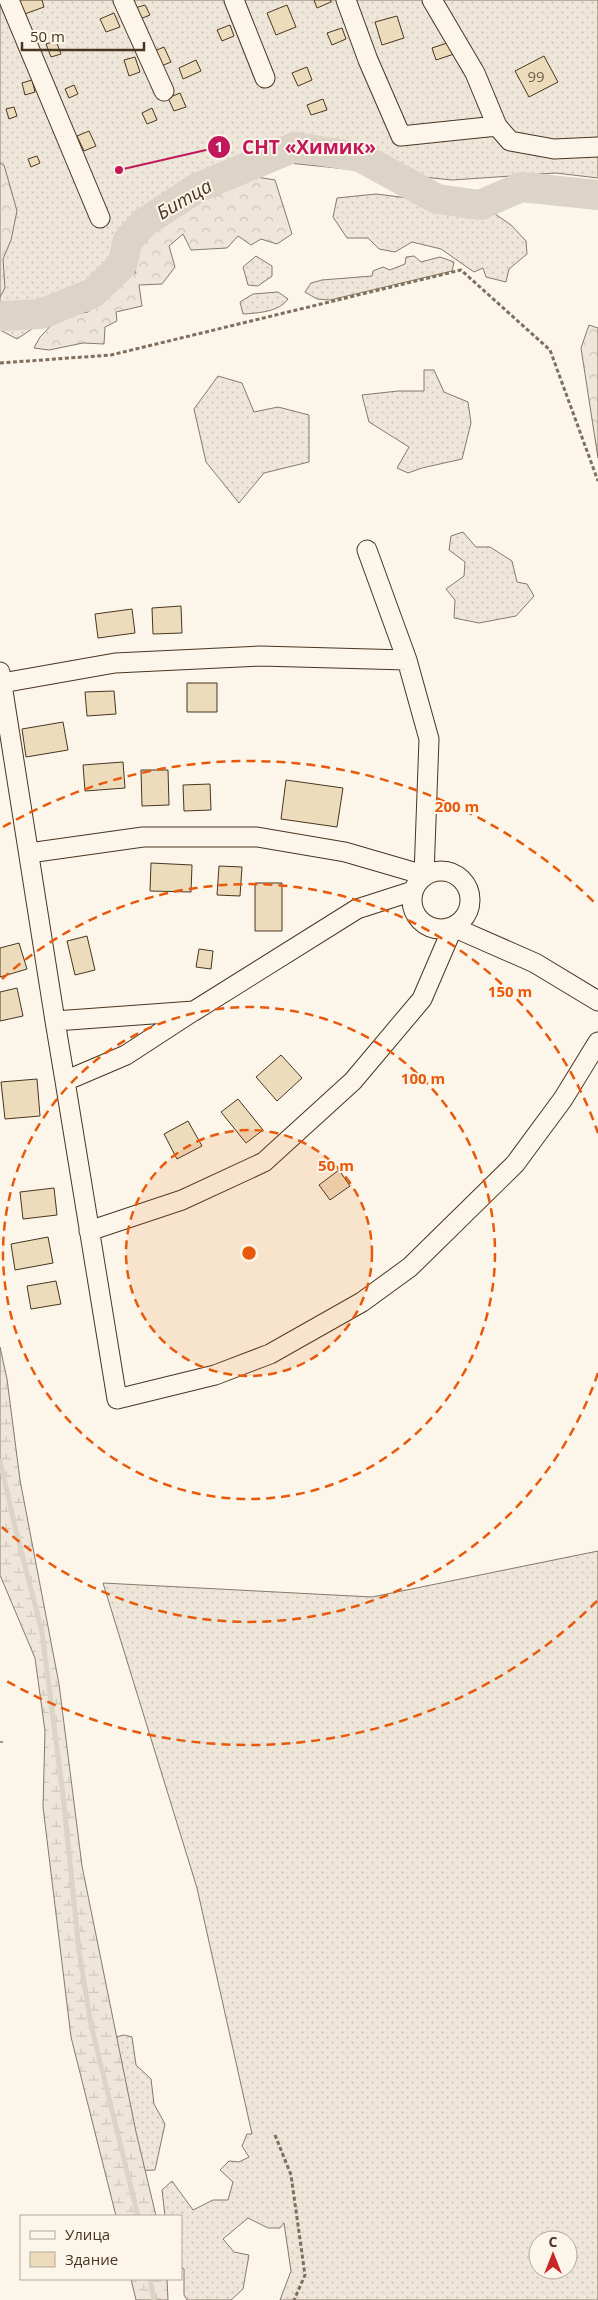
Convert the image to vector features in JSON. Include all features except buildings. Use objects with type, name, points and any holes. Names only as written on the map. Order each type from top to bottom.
[{"type":"lane","points":[[9,0],[100,218]]},
{"type":"lane","points":[[124,0],[164,91]]},
{"type":"lane","points":[[234,0],[264,78]]},
{"type":"lane","points":[[346,0],[368,60],[401,136],[497,126]]},
{"type":"lane","points":[[432,0],[475,72],[497,126],[510,141],[554,149],[598,147]]},
{"type":"lane","points":[[367,550],[407,660],[429,739],[419,883],[412,900],[418,918],[434,928],[453,927],[535,963],[598,1001]]},
{"type":"lane","points":[[407,660],[260,656],[115,663],[1,677],[64,1081],[117,1399],[215,1375],[270,1354],[362,1302],[410,1267],[515,1164],[563,1099],[598,1042]]},
{"type":"lane","points":[[29,853],[143,837],[257,837],[344,852],[419,883]]},
{"type":"lane","points":[[64,1081],[126,1055],[358,909],[419,883],[433,871],[443,870],[461,878],[468,886],[471,895],[471,905],[467,914],[453,927],[422,999],[353,1081],[264,1162],[182,1200],[89,1231]]},
{"type":"lane","points":[[55,1021],[194,1011]]},
{"type":"path","points":[[0,362],[111,355],[461,270],[550,350],[598,481]]},
{"type":"path","points":[[275,2135],[291,2175],[305,2275],[294,2300]]},
{"type":"green space","points":[[0,0],[598,0],[598,178],[556,173],[452,180],[289,163],[246,166],[142,215],[127,229],[107,271],[81,296],[17,339],[0,330]]},
{"type":"green space","points":[[0,163],[4,165],[17,211],[11,240],[3,259],[5,288],[0,297]]},
{"type":"green space","points":[[257,177],[275,180],[292,234],[277,244],[261,239],[251,245],[238,236],[227,248],[191,250],[183,234],[169,246],[175,267],[162,284],[139,285],[142,306],[116,312],[117,321],[105,327],[104,344],[83,343],[49,350],[34,348],[40,337],[59,317],[88,312],[90,300],[100,298],[110,283],[123,275],[136,273],[132,263],[136,254],[134,244],[148,226],[166,215],[222,188]]},
{"type":"green space","points":[[376,194],[408,198],[467,214],[488,209],[511,225],[526,241],[527,254],[509,269],[506,282],[486,277],[483,268],[474,272],[441,249],[412,242],[395,252],[379,249],[368,238],[347,238],[333,217],[337,198]]},
{"type":"green space","points":[[256,256],[272,266],[272,276],[258,286],[248,285],[243,267]]},
{"type":"green space","points":[[414,256],[421,262],[440,257],[454,262],[452,271],[330,300],[317,299],[305,292],[311,283],[322,280],[372,276],[373,271],[383,267],[390,270],[405,264],[406,257]]},
{"type":"green space","points":[[278,292],[288,299],[279,307],[268,311],[243,314],[240,302],[253,294]]},
{"type":"green space","points":[[589,325],[598,328],[598,458],[581,348]]},
{"type":"green space","points":[[424,370],[434,370],[444,392],[468,402],[471,423],[462,459],[408,473],[397,468],[409,447],[369,422],[362,395],[398,391],[424,391]]},
{"type":"green space","points":[[218,376],[242,383],[254,412],[278,407],[309,415],[309,462],[264,473],[239,503],[206,462],[194,409]]},
{"type":"green space","points":[[463,532],[476,547],[490,547],[512,561],[517,582],[527,584],[534,596],[516,616],[479,623],[454,618],[455,600],[446,589],[464,576],[465,562],[449,550],[451,536]]},
{"type":"green space","points":[[0,1347],[7,1379],[20,1480],[59,1684],[82,1866],[136,2132],[156,2215],[116,2215],[71,2037],[43,1807],[45,1731],[35,1658],[0,1575]]},
{"type":"green space","points":[[598,1551],[598,2300],[280,2300],[291,2271],[284,2223],[280,2228],[268,2228],[248,2218],[223,2239],[234,2252],[249,2255],[243,2289],[231,2300],[187,2300],[184,2295],[184,2269],[182,2268],[182,2215],[165,2215],[162,2190],[172,2181],[193,2210],[213,2200],[228,2200],[233,2182],[220,2170],[229,2161],[239,2162],[249,2157],[242,2146],[247,2134],[252,2134],[197,1888],[103,1583],[372,1597]]},
{"type":"green space","points":[[124,2035],[132,2037],[136,2065],[151,2079],[154,2104],[165,2124],[155,2170],[132,2171],[100,2041]]},
{"type":"green space","points":[[131,2280],[167,2280],[168,2300],[136,2300]]},
{"type":"waterway","name":"Битца","points":[[0,316],[41,314],[93,293],[122,265],[128,240],[145,222],[197,188],[295,147],[360,157],[437,199],[480,205],[521,187],[598,195]]},
{"type":"waterway","points":[[0,1461],[42,1632],[63,1795],[79,1951],[91,2025],[138,2215]]},
{"type":"waterway","points":[[150,2280],[154,2300]]},
{"type":"place","name":"СНТ «Химик»","points":[[119,170]]}]
